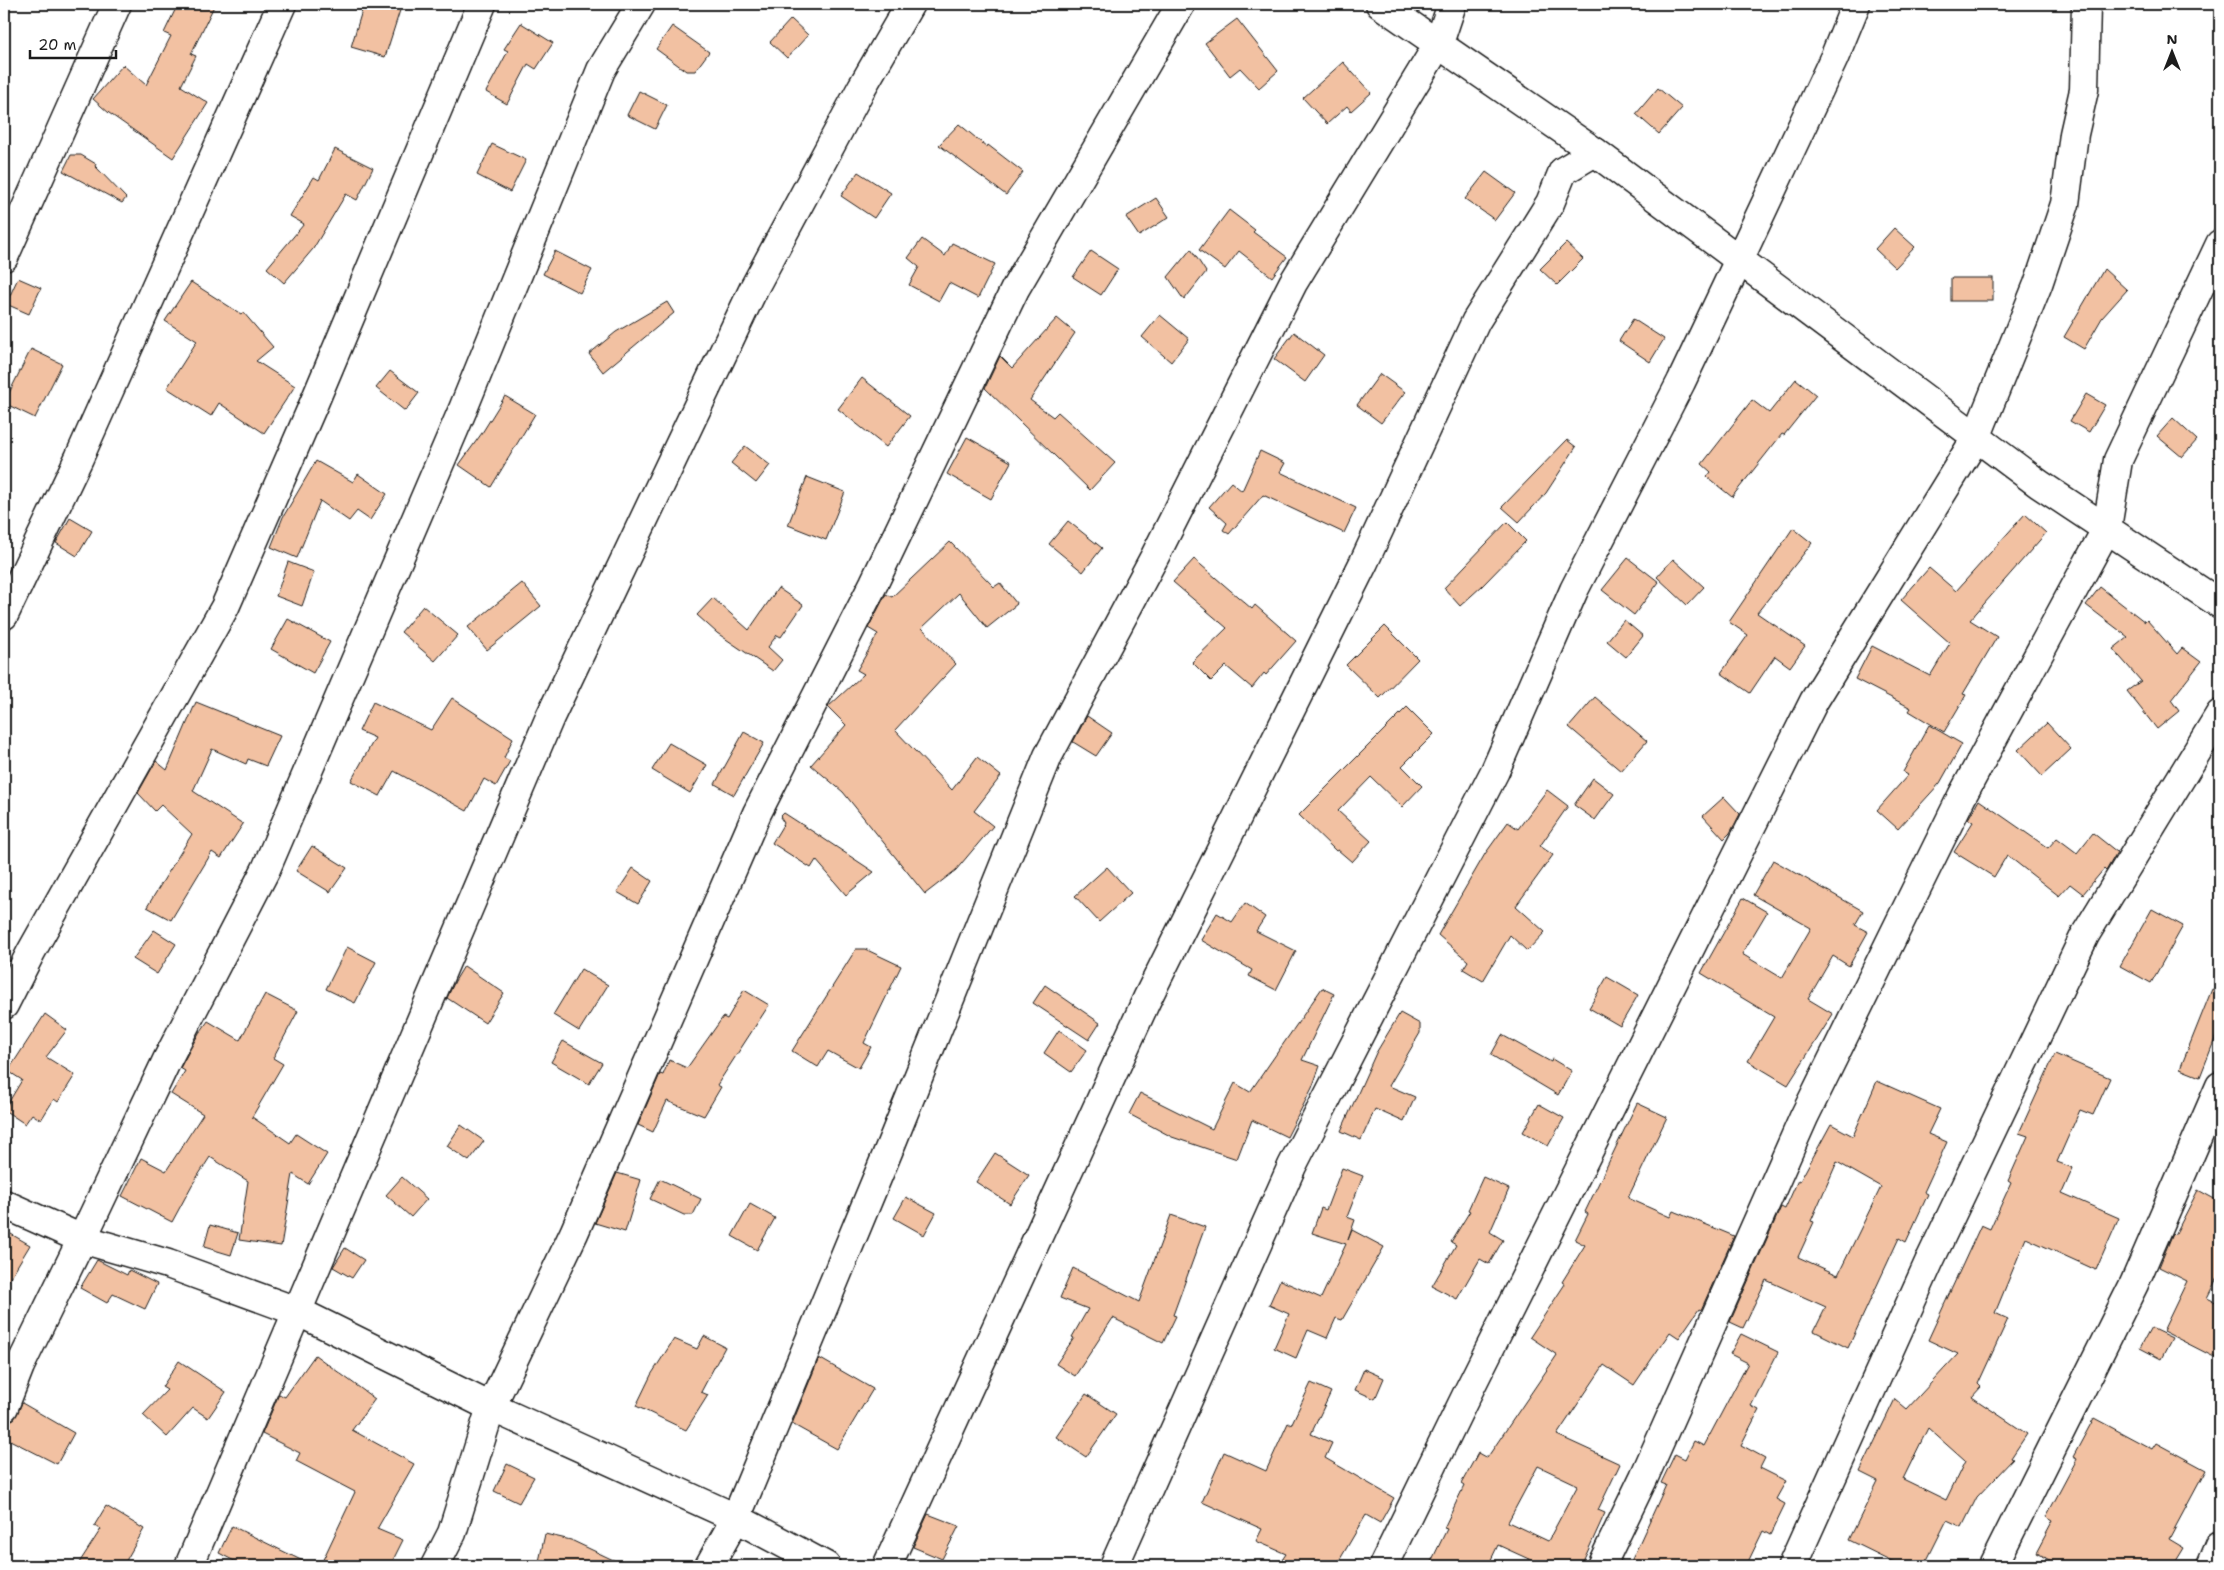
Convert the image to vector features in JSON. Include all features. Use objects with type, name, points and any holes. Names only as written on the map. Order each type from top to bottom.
[{"type":"street","points":[[4,257],[117,4]]},
{"type":"street","points":[[4,615],[79,458],[282,4]]},
{"type":"street","points":[[4,1005],[31,952],[225,607],[314,403],[482,4]]},
{"type":"street","points":[[4,1407],[20,1366],[167,1060],[266,869],[462,409],[601,70],[641,4]]},
{"type":"street","points":[[189,1566],[299,1312],[392,1084],[550,717],[754,288],[862,87],[910,4]]},
{"type":"street","points":[[435,1566],[452,1533],[491,1407],[574,1233],[757,813],[874,583],[1015,288],[1181,4]]},
{"type":"street","points":[[1380,4],[1595,152],[2039,484],[2220,604]]},
{"type":"street","points":[[709,1566],[736,1518],[888,1151],[1048,756],[1155,556],[1293,283],[1438,43],[1452,4]]},
{"type":"street","points":[[1114,1566],[1292,1166],[1495,771],[1574,590],[1681,382],[1834,58],[1856,4]]},
{"type":"street","points":[[1383,1566],[1464,1399],[1814,701],[1976,438],[2038,284],[2065,204],[2074,134],[2084,90],[2086,4]]},
{"type":"street","points":[[887,1566],[1147,999],[1364,562],[1476,322],[1550,203],[1563,171],[1595,152]]},
{"type":"street","points":[[1601,1566],[1644,1477],[1804,1117],[1962,796],[2107,528],[2118,460],[2220,244]]},
{"type":"street","points":[[1792,1566],[1929,1262],[2085,935],[2220,714]]},
{"type":"street","points":[[1993,1566],[2134,1284],[2220,1086]]},
{"type":"street","points":[[4,1204],[82,1239],[168,1264],[299,1312],[491,1407],[736,1518],[826,1566]]},
{"type":"street","points":[[2211,1566],[2220,1545]]},
{"type":"building","points":[[178,4],[215,4],[191,54],[196,56],[181,86],[208,103],[173,158],[109,113],[93,99],[123,65],[146,85],[171,36],[164,33]]},
{"type":"building","points":[[364,4],[402,4],[385,57],[351,47]]},
{"type":"building","points":[[791,19],[808,35],[787,58],[770,42]]},
{"type":"building","points":[[1237,19],[1278,71],[1259,88],[1240,68],[1230,76],[1205,43]]},
{"type":"building","points":[[521,23],[553,43],[536,69],[528,64],[507,104],[486,92],[508,51],[504,49]]},
{"type":"building","points":[[672,26],[709,52],[695,71],[686,71],[656,49]]},
{"type":"building","points":[[1343,62],[1371,93],[1351,111],[1347,106],[1327,124],[1303,98]]},
{"type":"building","points":[[1658,88],[1682,108],[1659,134],[1636,114]]},
{"type":"building","points":[[639,91],[667,105],[655,129],[627,115]]},
{"type":"building","points":[[959,124],[987,147],[988,145],[1023,172],[1006,195],[939,145]]},
{"type":"building","points":[[492,144],[526,160],[510,192],[477,175]]},
{"type":"building","points":[[335,149],[373,168],[357,200],[346,194],[313,249],[284,283],[267,268],[304,224],[290,216],[314,177],[319,180]]},
{"type":"building","points":[[71,155],[81,155],[96,164],[95,166],[126,198],[122,203],[63,171]]},
{"type":"building","points":[[858,172],[891,193],[874,218],[841,196]]},
{"type":"building","points":[[1486,172],[1515,193],[1495,220],[1465,199]]},
{"type":"building","points":[[1156,198],[1169,217],[1139,236],[1126,217]]},
{"type":"building","points":[[1229,210],[1255,230],[1253,232],[1287,257],[1272,277],[1239,251],[1225,269],[1199,250]]},
{"type":"building","points":[[1894,228],[1915,247],[1895,268],[1875,249]]},
{"type":"building","points":[[922,239],[945,256],[952,243],[995,264],[978,298],[949,283],[939,301],[909,285],[919,267],[908,258]]},
{"type":"building","points":[[1566,243],[1583,259],[1557,285],[1540,269]]},
{"type":"building","points":[[1191,249],[1206,272],[1184,300],[1168,277]]},
{"type":"building","points":[[555,251],[592,270],[580,293],[543,274]]},
{"type":"building","points":[[1091,251],[1118,269],[1101,295],[1073,277]]},
{"type":"building","points":[[2104,269],[2127,290],[2102,318],[2084,349],[2064,337]]},
{"type":"building","points":[[18,278],[41,288],[29,314],[6,304]]},
{"type":"building","points":[[1951,278],[1993,278],[1993,301],[1951,301]]},
{"type":"building","points":[[191,282],[241,314],[243,312],[273,347],[256,361],[295,386],[264,433],[219,403],[211,416],[167,388],[197,341],[165,321]]},
{"type":"building","points":[[667,302],[674,313],[603,372],[589,354],[616,332]]},
{"type":"building","points":[[1160,315],[1189,339],[1171,362],[1142,337]]},
{"type":"building","points":[[1057,318],[1075,333],[1030,400],[1053,417],[1058,412],[1115,463],[1090,490],[985,388],[1000,356],[1012,368]]},
{"type":"building","points":[[1633,319],[1664,339],[1650,362],[1619,341]]},
{"type":"building","points":[[1294,332],[1324,355],[1305,382],[1274,359]]},
{"type":"building","points":[[31,349],[62,364],[35,418],[4,403]]},
{"type":"building","points":[[390,371],[419,393],[405,411],[376,388]]},
{"type":"building","points":[[1380,374],[1405,392],[1381,423],[1357,405]]},
{"type":"building","points":[[862,378],[910,416],[886,447],[838,409]]},
{"type":"building","points":[[1796,379],[1816,395],[1732,497],[1707,477],[1711,472],[1702,464],[1752,400],[1769,413]]},
{"type":"building","points":[[2086,394],[2105,405],[2089,432],[2070,421]]},
{"type":"building","points":[[505,396],[535,414],[491,487],[459,465]]},
{"type":"building","points":[[2173,418],[2197,440],[2182,457],[2157,436]]},
{"type":"building","points":[[967,437],[1011,462],[991,499],[947,474]]},
{"type":"building","points":[[1567,440],[1576,447],[1546,493],[1519,522],[1502,507]]},
{"type":"building","points":[[745,446],[770,465],[756,483],[731,463]]},
{"type":"building","points":[[1260,451],[1285,463],[1280,472],[1356,508],[1344,533],[1263,495],[1229,534],[1223,530],[1227,523],[1209,507],[1231,482],[1242,491]]},
{"type":"building","points":[[316,461],[353,482],[358,474],[387,494],[370,520],[357,511],[349,521],[320,501],[297,558],[271,547],[283,517]]},
{"type":"building","points":[[807,477],[845,492],[826,540],[788,525]]},
{"type":"building","points":[[2025,514],[2046,533],[1970,620],[1997,637],[1963,694],[1966,695],[1944,732],[1909,711],[1911,708],[1855,679],[1872,646],[1930,676],[1950,643],[1901,600],[1929,568],[1956,591]]},
{"type":"building","points":[[70,518],[92,531],[77,556],[56,543]]},
{"type":"building","points":[[1068,521],[1102,548],[1083,572],[1049,544]]},
{"type":"building","points":[[1507,522],[1526,541],[1460,606],[1444,588]]},
{"type":"building","points":[[1793,528],[1812,543],[1757,613],[1805,646],[1790,667],[1775,656],[1750,693],[1721,673],[1748,635],[1729,622]]},
{"type":"building","points":[[950,542],[994,587],[1000,583],[1017,604],[987,628],[959,593],[922,628],[956,664],[895,730],[952,790],[977,757],[1001,776],[974,811],[993,826],[956,870],[925,894],[843,792],[811,765],[846,725],[828,707],[864,674],[857,670],[878,634],[868,628],[886,594],[892,597]]},
{"type":"building","points":[[1628,558],[1659,582],[1634,615],[1602,590]]},
{"type":"building","points":[[1194,559],[1252,609],[1255,605],[1296,641],[1252,688],[1226,666],[1211,681],[1192,662],[1227,628],[1173,582]]},
{"type":"building","points":[[1673,559],[1704,587],[1687,605],[1657,577]]},
{"type":"building","points":[[288,562],[314,572],[302,606],[276,596]]},
{"type":"building","points":[[522,583],[541,606],[487,650],[468,627]]},
{"type":"building","points":[[2100,587],[2145,622],[2147,620],[2177,654],[2182,648],[2201,662],[2171,700],[2179,711],[2157,729],[2127,691],[2141,681],[2113,649],[2128,637],[2086,605]]},
{"type":"building","points":[[778,588],[803,605],[781,637],[777,635],[768,647],[782,660],[773,671],[717,633],[697,615],[713,598],[749,630]]},
{"type":"building","points":[[423,606],[458,635],[435,661],[401,632]]},
{"type":"building","points":[[288,619],[330,642],[313,673],[271,649]]},
{"type":"building","points":[[1624,620],[1643,636],[1626,657],[1607,641]]},
{"type":"building","points":[[1385,626],[1418,659],[1380,698],[1346,665]]},
{"type":"building","points":[[1595,697],[1647,741],[1621,771],[1569,727]]},
{"type":"building","points":[[452,698],[513,738],[504,758],[510,761],[496,786],[484,779],[467,811],[394,771],[380,796],[351,781],[375,738],[359,731],[373,702],[431,730]]},
{"type":"building","points":[[196,702],[280,736],[266,766],[248,759],[246,764],[212,749],[193,791],[243,824],[221,858],[212,852],[171,920],[147,907],[192,834],[161,805],[155,811],[138,793],[156,761],[167,770]]},
{"type":"building","points":[[1407,707],[1434,734],[1402,766],[1422,786],[1402,807],[1371,777],[1338,811],[1371,841],[1352,862],[1338,850],[1336,851],[1299,815]]},
{"type":"building","points":[[1087,716],[1112,733],[1096,756],[1073,742]]},
{"type":"building","points":[[2047,723],[2071,749],[2042,776],[2018,750]]},
{"type":"building","points":[[1929,725],[1962,744],[1940,783],[1898,829],[1877,810],[1908,775],[1903,772]]},
{"type":"building","points":[[744,732],[764,743],[734,795],[715,784]]},
{"type":"building","points":[[669,743],[707,765],[690,793],[652,770]]},
{"type":"building","points":[[1593,778],[1614,794],[1595,820],[1574,805]]},
{"type":"building","points":[[1547,790],[1568,806],[1540,846],[1553,855],[1516,906],[1545,932],[1527,951],[1510,935],[1483,981],[1463,969],[1468,961],[1438,935],[1485,854],[1508,822],[1518,829]]},
{"type":"building","points":[[1724,797],[1740,814],[1730,833],[1724,839],[1703,816]]},
{"type":"building","points":[[1979,800],[2048,848],[2057,838],[2077,853],[2093,833],[2117,852],[2106,871],[2104,869],[2083,894],[2070,884],[2059,896],[2007,855],[1994,877],[1954,852],[1973,822],[1968,819]]},
{"type":"building","points":[[784,813],[874,872],[846,895],[816,860],[811,868],[772,843],[784,823],[780,817]]},
{"type":"building","points":[[312,846],[347,868],[330,892],[296,871]]},
{"type":"building","points":[[1773,860],[1863,911],[1855,925],[1868,932],[1849,966],[1833,956],[1808,999],[1833,1014],[1788,1085],[1748,1061],[1774,1017],[1701,973],[1743,898],[1767,912],[1742,954],[1782,978],[1811,928],[1753,895]]},
{"type":"building","points":[[1107,867],[1131,893],[1099,922],[1075,896]]},
{"type":"building","points":[[633,868],[652,881],[638,904],[617,892]]},
{"type":"building","points":[[1245,903],[1265,917],[1256,931],[1296,951],[1276,990],[1249,976],[1252,970],[1201,940],[1217,913],[1232,922]]},
{"type":"building","points":[[2152,909],[2183,926],[2151,983],[2120,966]]},
{"type":"building","points":[[154,930],[176,944],[157,974],[133,959]]},
{"type":"building","points":[[347,947],[376,962],[355,1003],[326,989]]},
{"type":"building","points":[[856,949],[865,949],[901,966],[864,1043],[871,1047],[859,1068],[828,1051],[818,1067],[792,1051]]},
{"type":"building","points":[[464,966],[504,993],[485,1023],[447,998]]},
{"type":"building","points":[[581,969],[608,985],[579,1031],[553,1015]]},
{"type":"building","points":[[1607,977],[1638,995],[1620,1026],[1589,1008]]},
{"type":"building","points":[[1045,985],[1100,1023],[1089,1040],[1033,1003]]},
{"type":"building","points":[[1322,988],[1334,994],[1302,1060],[1320,1066],[1312,1088],[1287,1137],[1252,1120],[1237,1159],[1172,1137],[1129,1114],[1140,1093],[1212,1129],[1235,1083],[1250,1092]]},
{"type":"building","points":[[2212,989],[2220,992],[2220,1026],[2200,1077],[2180,1069]]},
{"type":"building","points":[[744,990],[769,1005],[717,1085],[721,1087],[704,1116],[667,1101],[653,1132],[638,1125],[660,1074],[663,1075],[669,1060],[687,1068],[723,1017],[727,1019]]},
{"type":"building","points":[[265,994],[298,1011],[273,1058],[283,1064],[252,1117],[290,1143],[296,1134],[327,1154],[308,1184],[293,1174],[281,1246],[239,1240],[248,1181],[210,1157],[172,1222],[122,1196],[141,1158],[166,1171],[203,1114],[171,1094],[185,1071],[180,1068],[200,1031],[208,1021],[240,1040]]},
{"type":"building","points":[[1400,1013],[1420,1024],[1420,1033],[1389,1086],[1415,1097],[1404,1122],[1375,1109],[1361,1140],[1341,1131],[1376,1053]]},
{"type":"building","points":[[45,1014],[67,1030],[46,1057],[75,1075],[58,1102],[54,1099],[41,1120],[32,1114],[25,1124],[4,1110],[22,1080],[8,1071]]},
{"type":"building","points":[[1059,1030],[1087,1050],[1071,1072],[1044,1053]]},
{"type":"building","points":[[1502,1035],[1551,1062],[1552,1059],[1572,1071],[1558,1095],[1491,1055]]},
{"type":"building","points":[[563,1041],[602,1063],[589,1084],[551,1062]]},
{"type":"building","points":[[2055,1054],[2110,1078],[2093,1115],[2080,1110],[2057,1162],[2073,1168],[2062,1193],[2119,1218],[2096,1270],[2026,1238],[1995,1313],[2008,1319],[1978,1384],[1981,1387],[1972,1397],[2027,1434],[2011,1458],[2013,1459],[1977,1497],[1962,1527],[1947,1520],[1924,1566],[1902,1566],[1849,1540],[1878,1481],[1860,1472],[1895,1399],[1907,1409],[1958,1354],[1928,1340],[1981,1225],[1990,1229],[2011,1183],[2008,1181],[2028,1136],[2019,1133]],"holes":[[[1928,1428],[1965,1461],[1946,1500],[1903,1479]]]},
{"type":"building","points":[[1877,1081],[1940,1109],[1928,1134],[1947,1142],[1924,1192],[1928,1194],[1906,1242],[1899,1238],[1848,1348],[1814,1331],[1826,1307],[1766,1280],[1743,1328],[1730,1322],[1781,1207],[1785,1209],[1798,1180],[1800,1181],[1831,1124],[1853,1136]],"holes":[[[1837,1162],[1881,1187],[1838,1275],[1798,1257],[1814,1222],[1811,1221]]]},
{"type":"building","points":[[1637,1103],[1667,1117],[1628,1198],[1670,1217],[1673,1211],[1734,1236],[1701,1310],[1699,1309],[1679,1338],[1670,1332],[1634,1385],[1604,1365],[1557,1435],[1620,1464],[1598,1510],[1605,1513],[1581,1566],[1544,1566],[1498,1545],[1488,1566],[1429,1566],[1447,1529],[1444,1528],[1464,1486],[1461,1484],[1478,1453],[1487,1458],[1557,1355],[1530,1337],[1565,1284],[1562,1282],[1585,1245],[1575,1240],[1588,1214],[1585,1212]],"holes":[[[1538,1466],[1578,1485],[1548,1541],[1508,1522]]]},
{"type":"building","points":[[1539,1104],[1564,1118],[1548,1146],[1523,1132]]},
{"type":"building","points":[[461,1125],[484,1141],[469,1161],[447,1146]]},
{"type":"building","points":[[995,1153],[1029,1175],[1010,1204],[976,1182]]},
{"type":"building","points":[[1342,1168],[1363,1176],[1347,1217],[1355,1220],[1348,1240],[1352,1230],[1384,1247],[1342,1320],[1336,1318],[1327,1338],[1308,1330],[1296,1358],[1274,1348],[1289,1314],[1269,1305],[1280,1280],[1321,1298],[1346,1244],[1312,1233],[1321,1208],[1326,1210]]},
{"type":"building","points":[[617,1173],[641,1180],[625,1232],[595,1223]]},
{"type":"building","points":[[402,1177],[427,1199],[411,1217],[386,1195]]},
{"type":"building","points":[[1483,1177],[1509,1189],[1490,1232],[1503,1240],[1489,1264],[1480,1259],[1457,1299],[1432,1286],[1456,1245],[1451,1242],[1470,1211],[1468,1210]]},
{"type":"building","points":[[660,1179],[701,1199],[693,1215],[684,1215],[650,1199]]},
{"type":"building","points":[[2198,1190],[2220,1202],[2220,1272],[2207,1298],[2220,1304],[2220,1360],[2163,1331],[2187,1281],[2159,1267],[2173,1233],[2175,1235]]},
{"type":"building","points":[[906,1197],[936,1213],[924,1235],[894,1218]]},
{"type":"building","points":[[750,1204],[775,1218],[757,1250],[732,1236]]},
{"type":"building","points":[[1171,1215],[1205,1227],[1173,1315],[1176,1316],[1163,1343],[1113,1318],[1075,1376],[1056,1364],[1074,1338],[1072,1337],[1088,1309],[1060,1298],[1073,1268],[1139,1302]]},
{"type":"building","points":[[210,1225],[238,1233],[231,1255],[204,1247]]},
{"type":"building","points":[[4,1230],[30,1245],[4,1288]]},
{"type":"building","points":[[345,1248],[364,1260],[352,1278],[333,1267]]},
{"type":"building","points":[[97,1260],[127,1275],[129,1270],[157,1284],[145,1309],[113,1294],[107,1303],[80,1288]]},
{"type":"building","points":[[2151,1328],[2172,1338],[2161,1359],[2140,1348]]},
{"type":"building","points":[[1741,1334],[1778,1352],[1751,1406],[1759,1410],[1741,1445],[1765,1458],[1760,1468],[1786,1481],[1776,1499],[1785,1504],[1770,1535],[1763,1531],[1746,1566],[1629,1566],[1666,1485],[1661,1483],[1675,1454],[1685,1459],[1694,1441],[1704,1446],[1748,1363],[1730,1354]]},
{"type":"building","points":[[704,1336],[725,1347],[701,1392],[708,1395],[686,1430],[636,1406],[651,1375],[674,1339],[697,1349]]},
{"type":"building","points":[[315,1355],[375,1399],[352,1430],[414,1464],[377,1529],[403,1540],[390,1566],[320,1566],[355,1492],[296,1461],[300,1453],[262,1434],[279,1394],[285,1397]]},
{"type":"building","points":[[819,1358],[873,1389],[837,1449],[792,1424]]},
{"type":"building","points":[[179,1361],[226,1392],[208,1418],[193,1408],[167,1437],[143,1415],[167,1390],[162,1387]]},
{"type":"building","points":[[1364,1369],[1384,1378],[1375,1399],[1355,1390]]},
{"type":"building","points":[[1311,1383],[1331,1392],[1311,1434],[1332,1443],[1325,1458],[1394,1498],[1380,1523],[1366,1515],[1336,1566],[1278,1566],[1286,1554],[1256,1541],[1262,1529],[1202,1502],[1224,1452],[1266,1471],[1288,1423],[1291,1425]]},
{"type":"building","points":[[1086,1394],[1116,1414],[1086,1457],[1056,1437]]},
{"type":"building","points":[[22,1403],[74,1433],[57,1464],[4,1437],[6,1422],[14,1419]]},
{"type":"building","points":[[2094,1418],[2152,1449],[2156,1443],[2206,1470],[2169,1539],[2184,1548],[2173,1566],[2061,1566],[2036,1553],[2053,1521],[2046,1517],[2077,1459],[2073,1457]]},
{"type":"building","points":[[507,1464],[534,1477],[519,1503],[494,1491]]},
{"type":"building","points":[[106,1506],[144,1529],[123,1566],[77,1566],[101,1529],[94,1526]]},
{"type":"building","points":[[928,1514],[959,1526],[942,1559],[913,1547]]},
{"type":"building","points":[[232,1526],[313,1566],[244,1566],[219,1553]]},
{"type":"building","points":[[545,1534],[571,1540],[626,1566],[538,1566]]}]
